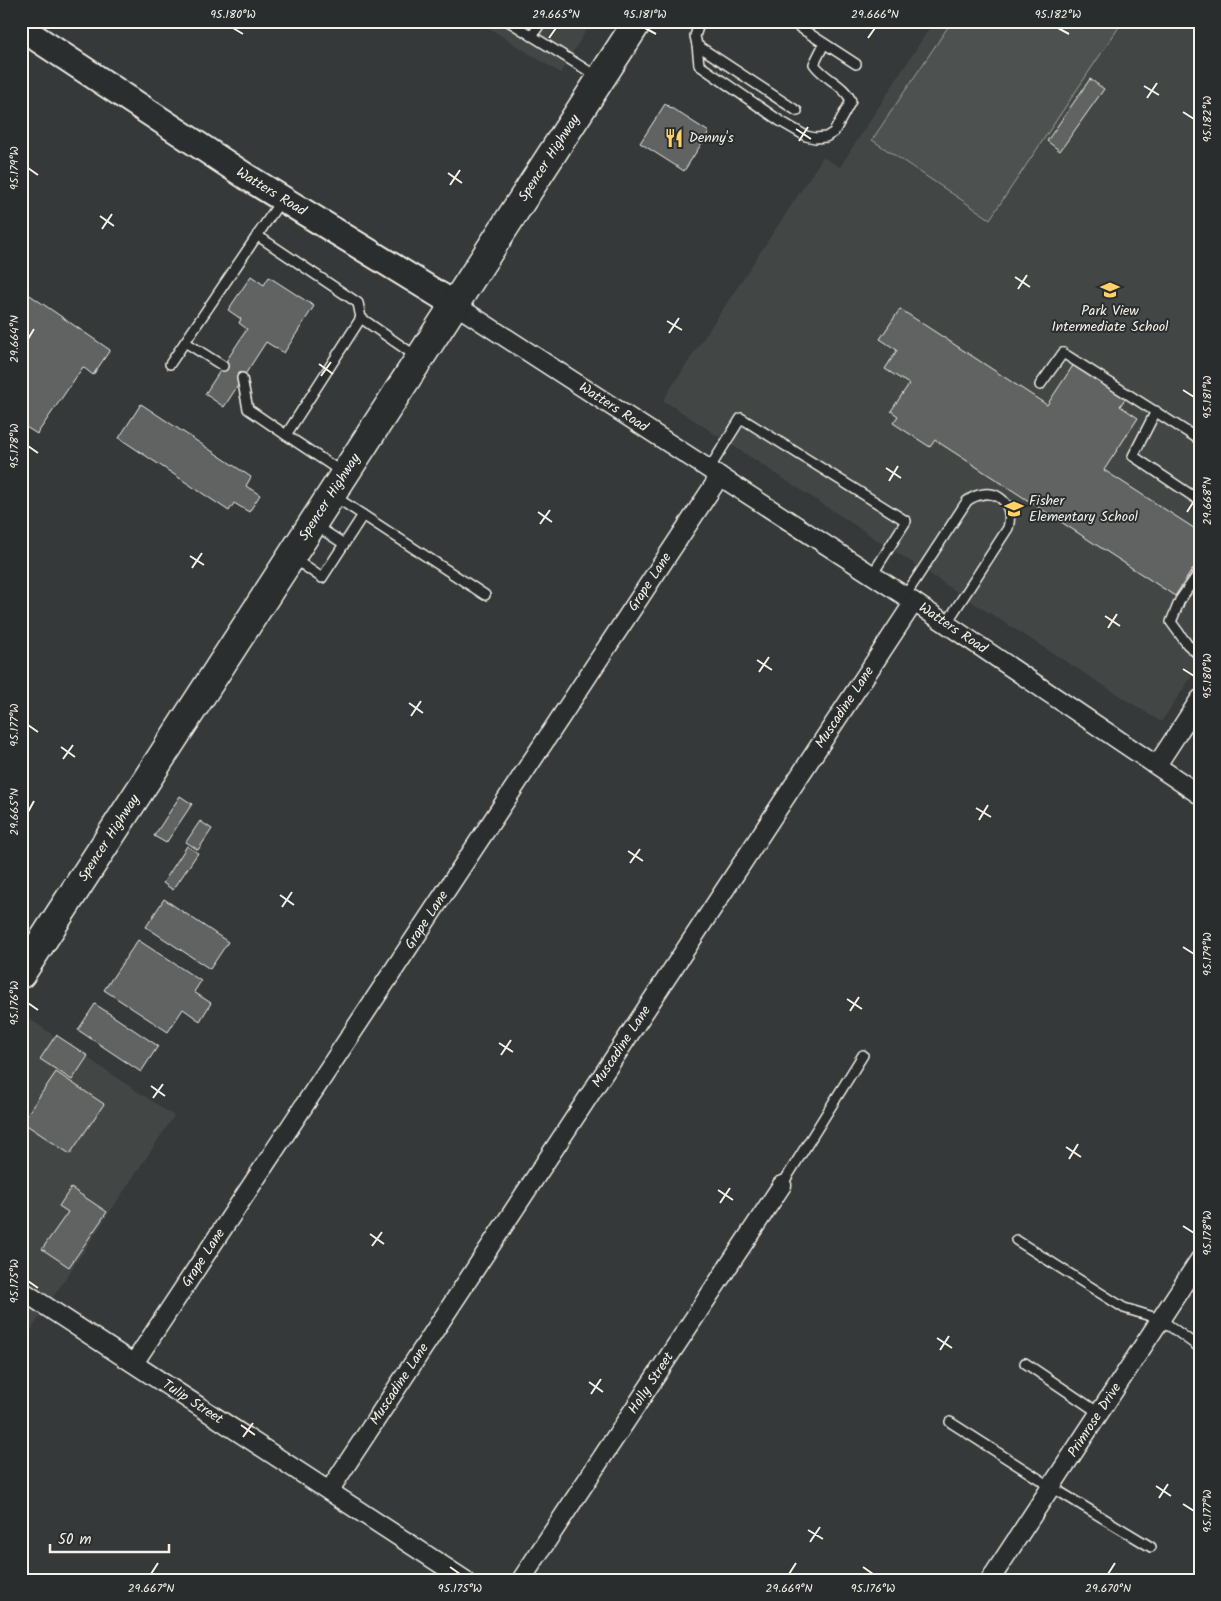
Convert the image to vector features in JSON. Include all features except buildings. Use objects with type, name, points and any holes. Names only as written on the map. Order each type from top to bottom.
[{"type":"main road","name":"Spencer Highway","points":[[21,974],[638,21]]},
{"type":"street","name":"Watters Road","points":[[21,28],[283,199],[454,304],[910,599],[1200,795]]},
{"type":"street","name":"Grape Lane","points":[[134,1363],[714,473]]},
{"type":"street","name":"Muscadine Lane","points":[[329,1491],[910,599]]},
{"type":"street","points":[[1157,765],[1200,699]]},
{"type":"street","name":"Holly Street","points":[[521,1580],[782,1185]]},
{"type":"street","name":"Primrose Drive","points":[[990,1580],[1200,1259]]},
{"type":"street","name":"Tulip Street","points":[[21,1290],[465,1580]]},
{"type":"lane","points":[[508,21],[600,79]]},
{"type":"lane","points":[[532,36],[542,21]]},
{"type":"lane","points":[[700,21],[695,36],[698,45],[699,65],[780,121],[806,136],[815,138],[826,137],[834,132],[851,101],[847,92],[821,74],[814,64],[824,44]]},
{"type":"lane","points":[[790,21],[856,64]]},
{"type":"lane","points":[[698,45],[797,111]]},
{"type":"lane","points":[[170,364],[283,199]]},
{"type":"lane","points":[[258,236],[358,303],[360,318],[286,435]]},
{"type":"lane","points":[[360,318],[420,358]]},
{"type":"lane","points":[[185,342],[223,366]]},
{"type":"lane","points":[[1040,384],[1063,353],[1156,410],[1200,440]]},
{"type":"lane","points":[[242,378],[248,409],[286,435],[338,484],[363,515],[485,595]]},
{"type":"lane","points":[[1156,410],[1133,456],[1200,501]]},
{"type":"lane","points":[[714,473],[741,418],[906,521],[872,575]]},
{"type":"lane","points":[[910,599],[967,501],[980,494],[988,493],[1002,499],[1010,512],[1008,528],[946,624]]},
{"type":"lane","points":[[290,557],[322,578],[363,515]]},
{"type":"lane","points":[[312,524],[344,544]]},
{"type":"lane","points":[[1200,571],[1180,600],[1171,622],[1187,644],[1200,656]]},
{"type":"lane","points":[[782,1185],[863,1055]]},
{"type":"lane","points":[[1016,1240],[1124,1308],[1160,1319],[1200,1348]]},
{"type":"lane","points":[[1025,1363],[1099,1413]]},
{"type":"lane","points":[[950,1422],[1050,1486],[1151,1547]]},
{"type":"shaded area","points":[[478,21],[592,21],[560,73]]},
{"type":"shaded area","name":"Fisher Elementary School","points":[[934,21],[1200,21],[1200,664],[1161,722],[977,605],[663,400],[823,157],[840,167]]},
{"type":"shaded area","points":[[952,21],[1123,21],[990,219],[872,140]]},
{"type":"shaded area","points":[[21,1015],[174,1116],[21,1345]]},
{"type":"place","name":"Denny's","points":[[674,138]]},
{"type":"place","name":"Park View Intermediate School","points":[[1110,290]]},
{"type":"place","name":"Fisher Elementary School","points":[[1014,509]]}]
